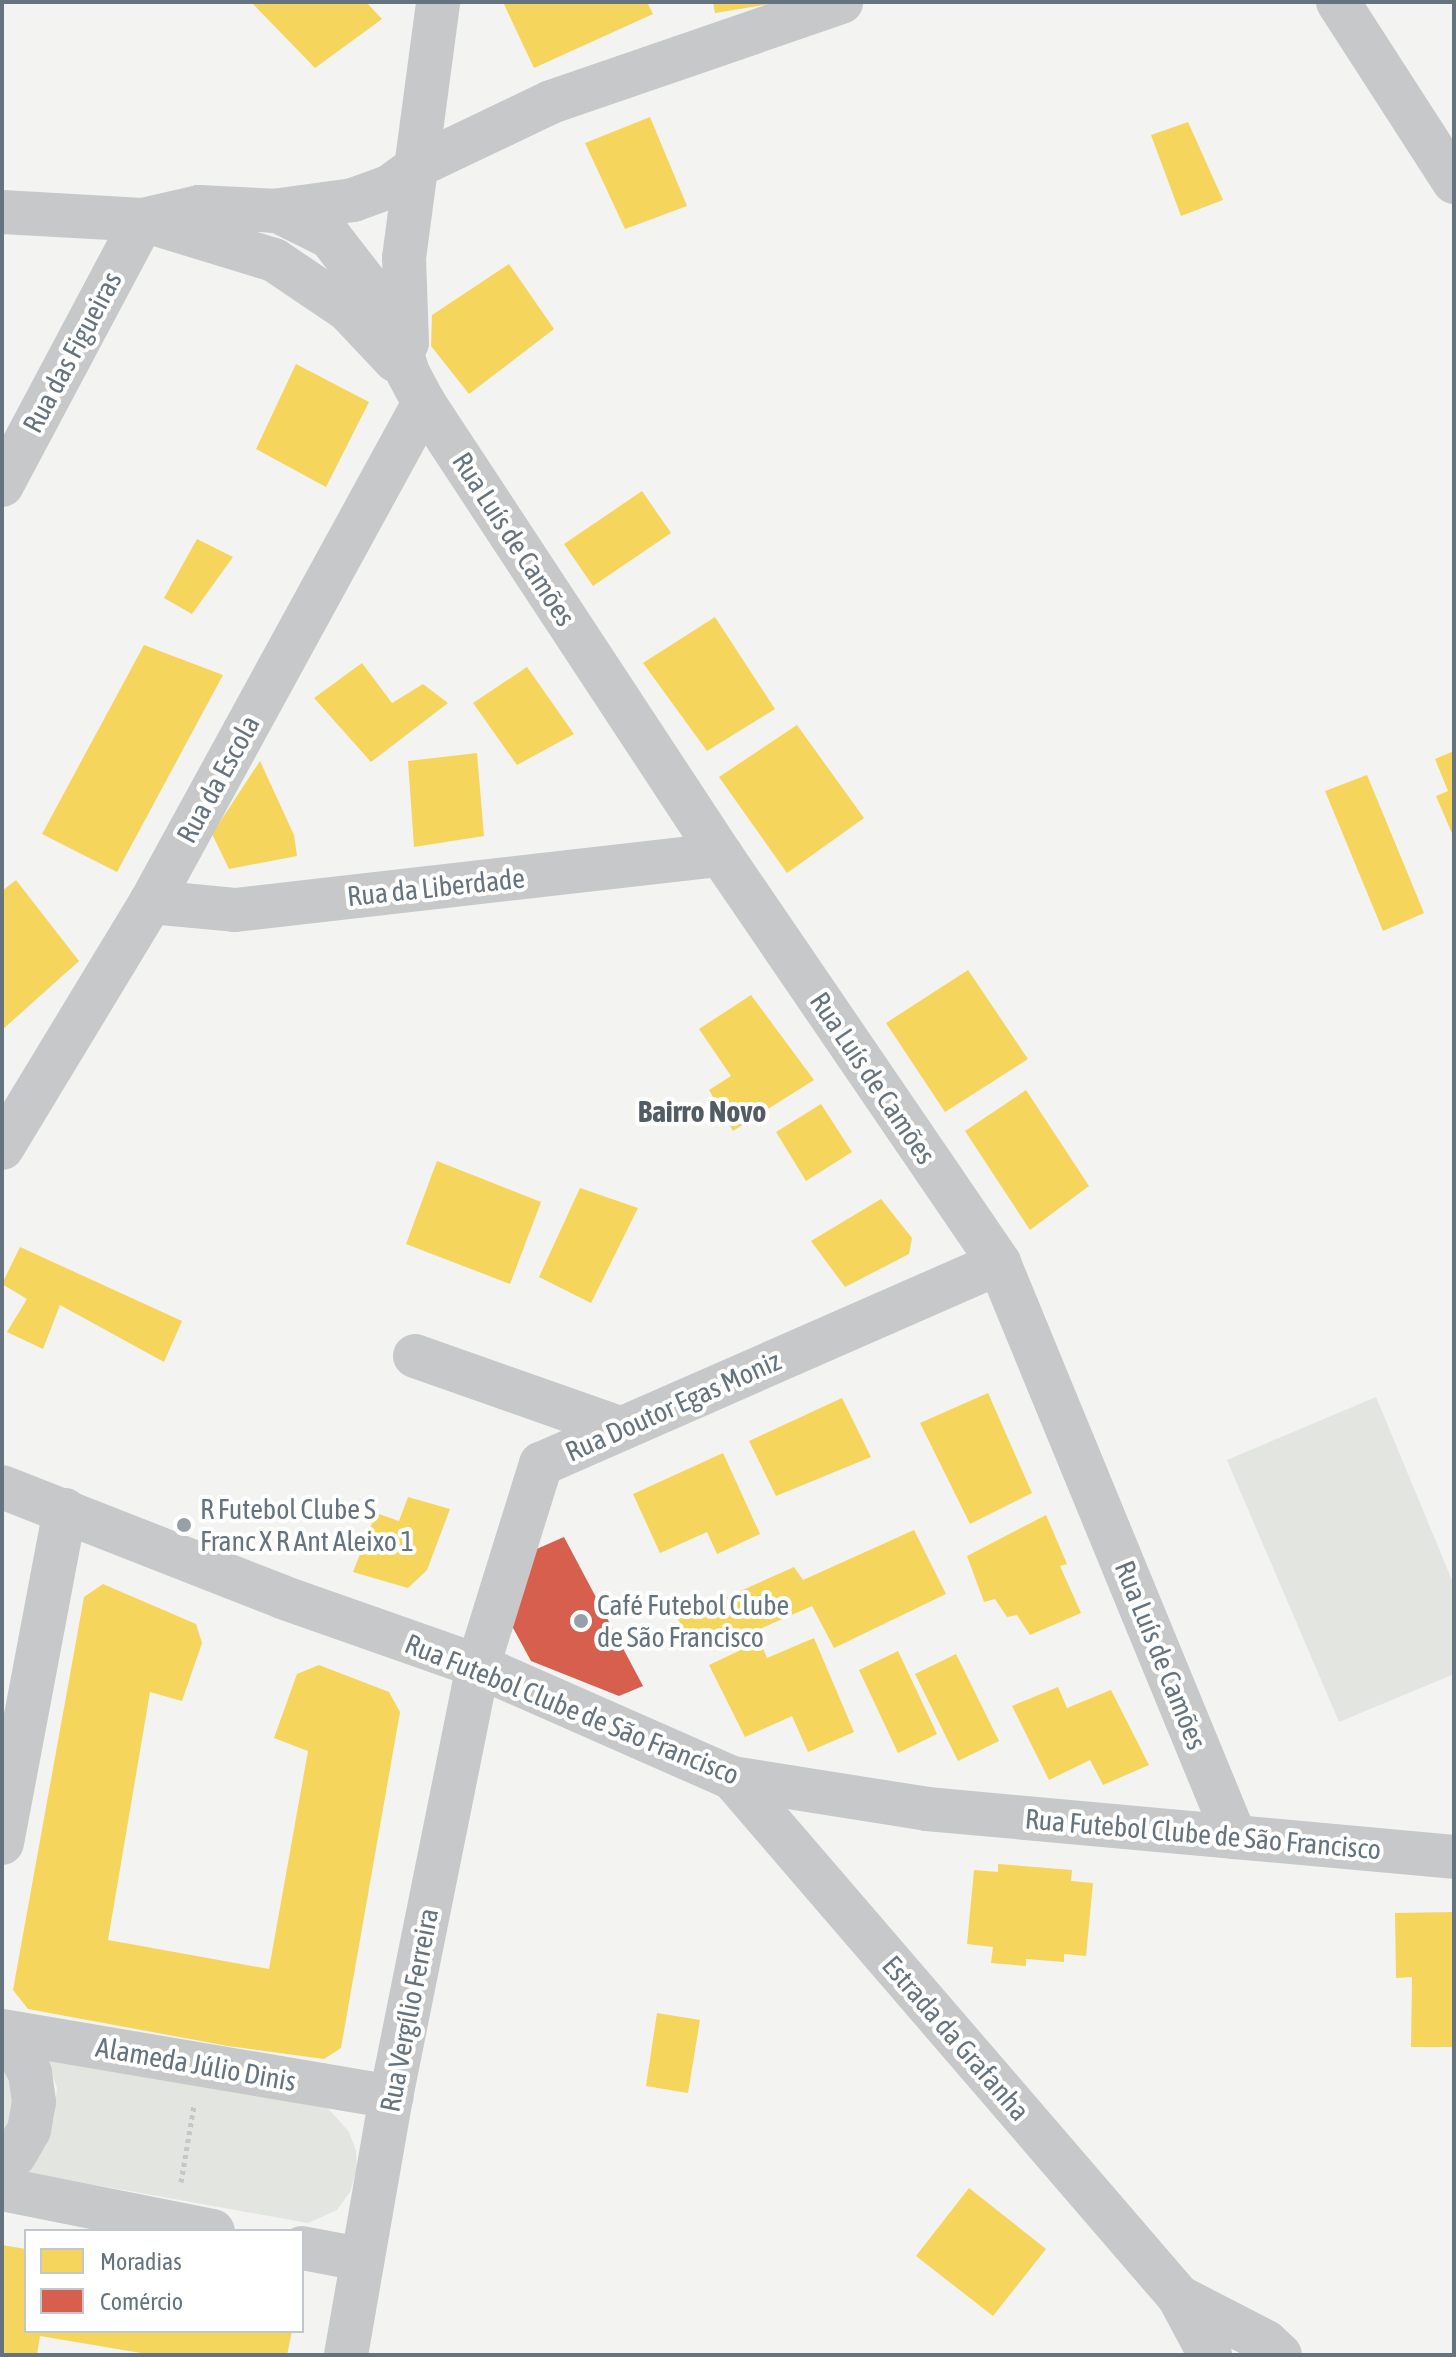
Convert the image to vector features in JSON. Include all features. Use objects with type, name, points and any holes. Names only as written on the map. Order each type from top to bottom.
[{"type":"street","points":[[416,388],[404,258],[419,165],[438,2]]},
{"type":"street","points":[[143,220],[199,207],[273,211],[353,200],[389,187],[419,165],[551,102],[841,2]]},
{"type":"street","points":[[1338,2],[1454,182]]},
{"type":"street","points":[[348,310],[347,255],[357,216],[369,194]]},
{"type":"street","points":[[273,211],[330,237],[347,255],[389,313],[416,388]]},
{"type":"street","points":[[219,243],[251,232],[280,241],[319,260],[379,245],[411,211]]},
{"type":"street","points":[[2,212],[143,220],[274,260],[348,310],[416,388]]},
{"type":"street","name":"Rua das Figueiras","points":[[2,485],[143,220]]},
{"type":"street","name":"Rua Luís de Camões","points":[[416,388],[721,855],[999,1263],[1235,1837]]},
{"type":"street","name":"Rua da Escola","points":[[2,1148],[151,902],[416,388]]},
{"type":"street","name":"Rua da Liberdade","points":[[151,902],[235,910],[721,855]]},
{"type":"street","name":"Rua Doutor Egas Moniz","points":[[478,1666],[541,1464],[999,1263]]},
{"type":"street","points":[[415,1356],[622,1429]]},
{"type":"street","name":"Rua Futebol Clube de São Francisco","points":[[2,1487],[282,1597],[478,1666],[732,1778],[927,1809],[1454,1857]]},
{"type":"street","points":[[2,1843],[65,1510]]},
{"type":"street","name":"Rua Vergílio Ferreira","points":[[346,2355],[391,2097],[478,1666]]},
{"type":"street","name":"Estrada da Grafanha","points":[[732,1778],[1179,2297],[1210,2355]]},
{"type":"street","name":"Alameda Júlio Dinis","points":[[2,2033],[391,2097]]},
{"type":"street","name":"Alameda Júlio Dinis","points":[[2,2033],[16,2048],[30,2073],[34,2102],[29,2130],[15,2154],[2,2164]]},
{"type":"street","points":[[2,2189],[193,2227]]},
{"type":"street","points":[[304,2248],[361,2259]]},
{"type":"street","name":"Estrada da Grafanha","points":[[1179,2297],[1266,2342],[1280,2355]]},
{"type":"path","points":[[193,2227],[201,2065]]},
{"type":"shaded area","points":[[1376,1397],[1454,1585],[1454,1674],[1339,1722],[1227,1460]]},
{"type":"shaded area","points":[[47,2059],[326,2106],[349,2132],[356,2151],[357,2169],[350,2192],[337,2210],[308,2223],[24,2172],[45,2144],[54,2119],[57,2088]]},
{"type":"shaded area","points":[[2,2062],[11,2077],[13,2117],[2,2137]]},
{"type":"building: Moradias","points":[[251,2],[366,2],[382,19],[315,68]]},
{"type":"building: Moradias","points":[[503,2],[647,2],[653,14],[534,68]]},
{"type":"building: Moradias","points":[[713,2],[770,2],[770,4],[715,13]]},
{"type":"building: Moradias","points":[[650,117],[687,206],[625,229],[585,143]]},
{"type":"building: Moradias","points":[[1188,122],[1223,200],[1181,216],[1151,135]]},
{"type":"building: Moradias","points":[[509,264],[554,329],[469,394],[431,346],[432,315]]},
{"type":"building: Moradias","points":[[296,364],[369,402],[326,487],[256,449]]},
{"type":"building: Moradias","points":[[642,491],[671,533],[593,586],[564,544]]},
{"type":"building: Moradias","points":[[197,539],[233,557],[192,614],[164,598]]},
{"type":"building: Moradias","points":[[715,617],[775,709],[707,751],[643,663]]},
{"type":"building: Moradias","points":[[144,645],[223,675],[117,872],[42,834]]},
{"type":"building: Moradias","points":[[362,663],[392,703],[423,684],[448,703],[371,762],[314,698]]},
{"type":"building: Moradias","points":[[527,667],[574,734],[517,765],[473,703]]},
{"type":"building: Moradias","points":[[797,725],[864,818],[787,873],[719,777]]},
{"type":"building: Moradias","points":[[1454,751],[1454,838],[1436,796],[1448,791],[1435,759]]},
{"type":"building: Moradias","points":[[477,753],[484,836],[414,847],[408,761]]},
{"type":"building: Moradias","points":[[260,761],[294,835],[297,856],[229,869],[212,834]]},
{"type":"building: Moradias","points":[[1367,775],[1424,913],[1383,931],[1325,791]]},
{"type":"building: Moradias","points":[[16,880],[79,961],[2,1030],[2,891]]},
{"type":"building: Moradias","points":[[968,970],[1028,1059],[945,1112],[886,1023]]},
{"type":"building: Moradias","points":[[751,995],[814,1080],[733,1131],[709,1090],[731,1076],[699,1029]]},
{"type":"building: Moradias","points":[[1026,1090],[1089,1186],[1030,1230],[965,1131]]},
{"type":"building: Moradias","points":[[821,1104],[852,1152],[806,1181],[776,1132]]},
{"type":"building: Moradias","points":[[437,1161],[541,1202],[510,1284],[406,1244]]},
{"type":"building: Moradias","points":[[580,1188],[638,1208],[591,1303],[539,1277]]},
{"type":"building: Moradias","points":[[881,1199],[912,1238],[909,1254],[845,1287],[811,1241]]},
{"type":"building: Moradias","points":[[20,1247],[182,1321],[164,1362],[60,1305],[43,1349],[7,1332],[27,1299],[2,1284]]},
{"type":"building: Moradias","points":[[988,1393],[1032,1493],[970,1524],[920,1423]]},
{"type":"building: Moradias","points":[[842,1398],[871,1457],[776,1496],[749,1441]]},
{"type":"building: Moradias","points":[[723,1453],[760,1534],[717,1554],[707,1532],[660,1553],[633,1494]]},
{"type":"building: Moradias","points":[[408,1497],[450,1509],[427,1570],[408,1588],[353,1572],[376,1513],[399,1521]]},
{"type":"building: Moradias","points":[[1046,1515],[1067,1564],[1060,1566],[1081,1613],[1030,1635],[1017,1615],[1007,1617],[995,1599],[984,1602],[967,1556]]},
{"type":"building: Moradias","points":[[914,1530],[946,1594],[834,1648],[812,1606],[753,1632],[751,1628],[693,1649],[678,1619],[794,1567],[803,1580]]},
{"type":"building: Moradias","points":[[103,1584],[196,1624],[202,1643],[182,1701],[150,1692],[108,1940],[269,1969],[308,1751],[274,1738],[297,1674],[319,1665],[389,1692],[400,1712],[341,2048],[324,2059],[228,2046],[28,2009],[13,1990],[84,1597]]},
{"type":"building: Moradias","points":[[814,1638],[854,1732],[808,1752],[792,1716],[745,1737],[709,1665],[760,1641],[767,1658]]},
{"type":"building: Moradias","points":[[898,1651],[937,1734],[898,1753],[859,1670]]},
{"type":"building: Moradias","points":[[956,1654],[999,1741],[958,1761],[915,1674]]},
{"type":"building: Moradias","points":[[1058,1687],[1067,1708],[1111,1690],[1149,1765],[1103,1785],[1090,1760],[1049,1780],[1012,1706]]},
{"type":"building: Moradias","points":[[998,1864],[1072,1870],[1071,1881],[1093,1883],[1086,1956],[1064,1954],[1064,1962],[1026,1959],[1026,1966],[991,1963],[993,1947],[967,1944],[974,1870],[998,1872]]},
{"type":"building: Moradias","points":[[1454,1912],[1452,2047],[1411,2047],[1412,1977],[1396,1978],[1395,1913]]},
{"type":"building: Moradias","points":[[657,2013],[700,2020],[688,2093],[646,2086]]},
{"type":"building: Moradias","points":[[969,2188],[1046,2249],[993,2316],[916,2256]]},
{"type":"building: Moradias","points":[[2,2245],[24,2249],[24,2333],[292,2333],[287,2355],[153,2355],[40,2336],[37,2355],[2,2355]]},
{"type":"building: Comércio","points":[[564,1537],[643,1686],[619,1696],[531,1661],[512,1626],[532,1551]]},
{"type":"place","name":"R Futebol Clube S Franc X R Ant Aleixo 1","points":[[184,1525]]},
{"type":"place","name":"Café Futebol Clube de São Francisco","points":[[581,1621]]},
{"type":"district","name":"Bairro Novo","points":[[702,1111]]}]
